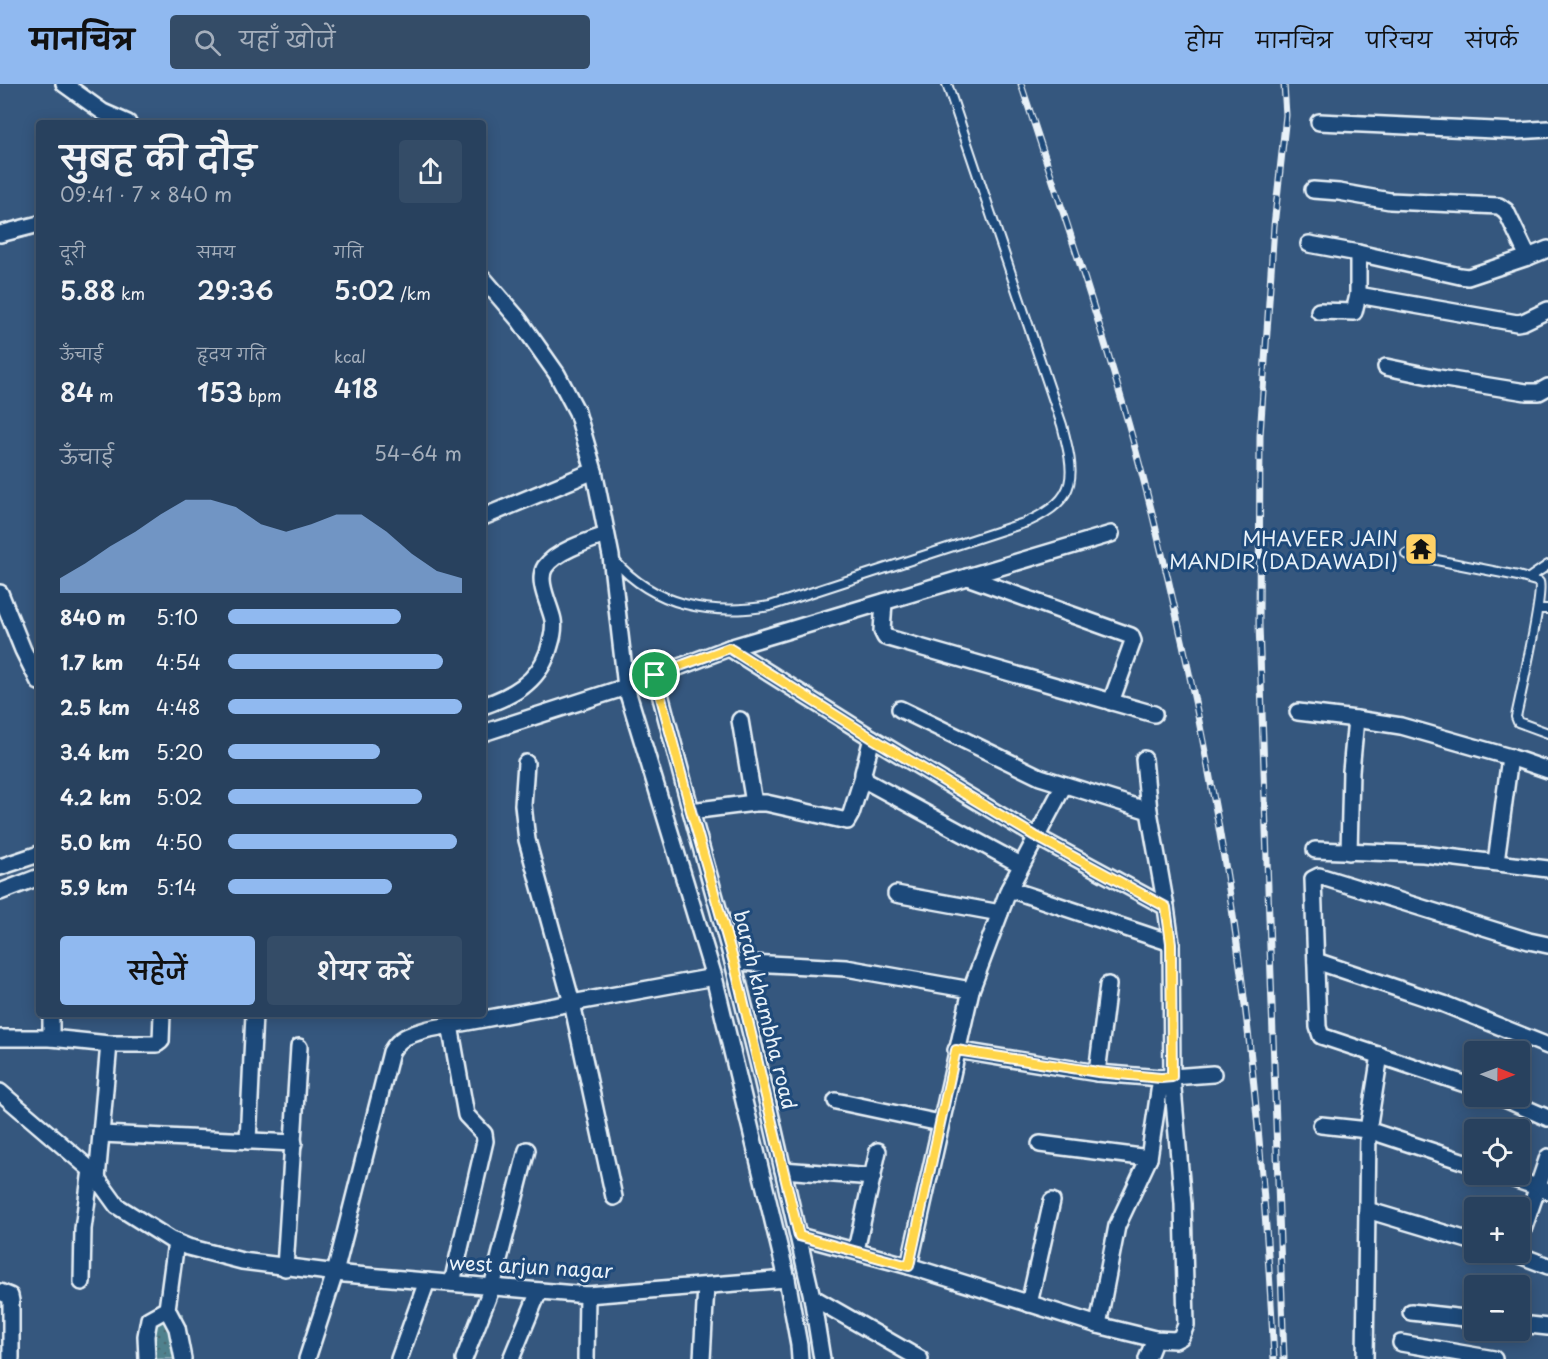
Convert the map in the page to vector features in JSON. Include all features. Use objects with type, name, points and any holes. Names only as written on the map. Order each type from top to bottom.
[{"type":"street","points":[[64,84],[101,118]]},
{"type":"street","points":[[1319,122],[1516,131],[1548,129]]},
{"type":"street","points":[[1313,190],[1390,201],[1499,206],[1506,211],[1528,257]]},
{"type":"street","points":[[0,234],[36,225]]},
{"type":"street","points":[[1309,244],[1468,277],[1548,249]]},
{"type":"street","points":[[1319,311],[1353,312],[1358,295],[1358,253]]},
{"type":"street","points":[[486,282],[519,320],[562,383],[577,412],[594,471],[610,556],[626,687],[714,977],[787,1279],[800,1359]]},
{"type":"street","points":[[1358,295],[1516,322],[1523,322],[1548,310]]},
{"type":"street","points":[[1386,367],[1526,392],[1539,392],[1548,387]]},
{"type":"street","points":[[486,516],[594,471]]},
{"type":"street","points":[[486,732],[626,687],[729,648],[1111,534]]},
{"type":"street","points":[[486,705],[521,689],[531,681],[544,662],[553,631],[544,591],[543,569],[549,562],[576,546],[606,535]]},
{"type":"street","points":[[967,577],[1131,636],[1133,640],[1111,702]]},
{"type":"street","points":[[0,593],[36,676]]},
{"type":"street","points":[[884,602],[882,632],[885,637],[1154,714]]},
{"type":"street","points":[[729,648],[872,738],[1035,836],[1166,907]]},
{"type":"street","name":"barah khambha road","points":[[655,675],[733,962],[813,1297],[822,1359]]},
{"type":"street","points":[[900,709],[1040,777],[1149,811]]},
{"type":"street","points":[[1298,712],[1401,726],[1548,770]]},
{"type":"street","points":[[1349,852],[1351,771],[1356,719]]},
{"type":"street","points":[[740,720],[754,803]]},
{"type":"street","points":[[691,811],[766,803],[847,821],[863,776],[872,738]]},
{"type":"street","points":[[1496,862],[1510,757]]},
{"type":"street","points":[[1098,1325],[1117,1226],[1149,1158],[1166,1077],[1171,943],[1149,811],[1144,759]]},
{"type":"street","points":[[526,763],[523,805],[527,840],[572,1003],[614,1197]]},
{"type":"street","points":[[863,776],[866,781],[1021,865]]},
{"type":"street","points":[[909,1266],[971,990],[1009,889],[1064,785]]},
{"type":"street","points":[[1315,850],[1423,854],[1548,869]]},
{"type":"street","points":[[0,867],[36,855]]},
{"type":"street","points":[[1464,1083],[1321,1036],[1318,1027],[1314,879],[1319,876],[1548,945]]},
{"type":"street","points":[[0,892],[36,878]]},
{"type":"street","points":[[1009,889],[1171,943]]},
{"type":"street","points":[[896,894],[1000,913]]},
{"type":"street","points":[[1316,961],[1444,1004],[1548,1046]]},
{"type":"street","points":[[733,962],[846,968],[971,990]]},
{"type":"street","points":[[307,1359],[340,1274],[391,1052],[398,1041],[427,1021],[450,1025],[714,977]]},
{"type":"street","points":[[1098,1072],[1108,985]]},
{"type":"street","points":[[51,1017],[51,1038]]},
{"type":"street","points":[[0,1038],[51,1038],[109,1044],[157,1044],[161,1041],[162,1017]]},
{"type":"street","points":[[248,1141],[254,1017]]},
{"type":"street","points":[[450,1025],[466,1115],[484,1134],[485,1140],[452,1283]]},
{"type":"street","points":[[82,1282],[83,1229],[100,1134],[109,1044]]},
{"type":"street","points":[[285,1268],[299,1047]]},
{"type":"street","points":[[956,1050],[1098,1072],[1166,1077],[1213,1074]]},
{"type":"street","points":[[1365,1359],[1368,1130],[1380,1055]]},
{"type":"street","points":[[799,1236],[856,1250],[1098,1325],[1155,1339],[1175,1340],[1181,1337],[1185,1325],[1183,1204],[1166,1077]]},
{"type":"street","name":"west arjun nagar","points":[[3,1095],[94,1175],[117,1206],[182,1244],[242,1261],[340,1274],[587,1295],[787,1279]]},
{"type":"street","points":[[836,1101],[940,1123]]},
{"type":"street","points":[[1523,1107],[1548,1118]]},
{"type":"street","points":[[1321,1125],[1368,1130],[1464,1162]]},
{"type":"street","points":[[100,1134],[294,1143]]},
{"type":"street","points":[[1040,1144],[1149,1158]]},
{"type":"street","points":[[464,1359],[492,1287],[528,1150]]},
{"type":"street","points":[[856,1250],[878,1151]]},
{"type":"street","points":[[1530,1217],[1543,1190],[1548,1157]]},
{"type":"street","points":[[783,1170],[873,1177]]},
{"type":"street","points":[[1029,1304],[1052,1201]]},
{"type":"street","points":[[1367,1210],[1464,1239]]},
{"type":"street","points":[[182,1244],[167,1309],[180,1335],[183,1359]]},
{"type":"street","points":[[1530,1257],[1548,1266]]},
{"type":"street","points":[[399,1359],[427,1281]]},
{"type":"street","points":[[702,1359],[706,1286]]},
{"type":"street","points":[[512,1359],[538,1290]]},
{"type":"street","points":[[0,1292],[10,1296],[11,1301],[11,1359]]},
{"type":"street","points":[[586,1359],[587,1295]]},
{"type":"street","points":[[813,1297],[920,1359]]},
{"type":"street","points":[[147,1359],[149,1318],[167,1309]]},
{"type":"street","points":[[1411,1312],[1464,1318]]},
{"type":"street","points":[[1530,1325],[1548,1327]]},
{"type":"street","points":[[1147,1359],[1155,1339]]},
{"type":"street","points":[[1401,1343],[1494,1359]]},
{"type":"lane","points":[[610,556],[645,589],[678,603],[726,609],[750,609],[770,606],[1027,522],[1047,513],[1059,502],[1067,489],[1071,476],[1071,460],[1064,434],[946,84]]},
{"type":"lane","points":[[1406,554],[1537,580],[1541,587],[1538,609],[1516,717],[1522,725],[1548,733]]},
{"type":"lane","points":[[1529,578],[1548,565]]},
{"type":"lane","points":[[1538,609],[1548,609]]},
{"type":"green space","points":[[143,1312],[182,1314],[183,1359],[143,1359]]},
{"type":"railway","points":[[1021,84],[1124,407],[1164,561],[1202,737],[1219,825],[1251,1052],[1267,1236],[1274,1359]]},
{"type":"railway","points":[[1284,84],[1286,115],[1274,226],[1260,436],[1259,624],[1284,1359]]},
{"type":"place","name":"MHAVEER JAIN MANDIR (DADAWADI)","points":[[1421,549]]},
{"type":"route","points":[[729,648],[872,738],[1035,836],[1166,907],[1171,943],[1172,1077],[1098,1072],[956,1050],[909,1266],[799,1236],[735,966],[655,675],[729,648]]}]
